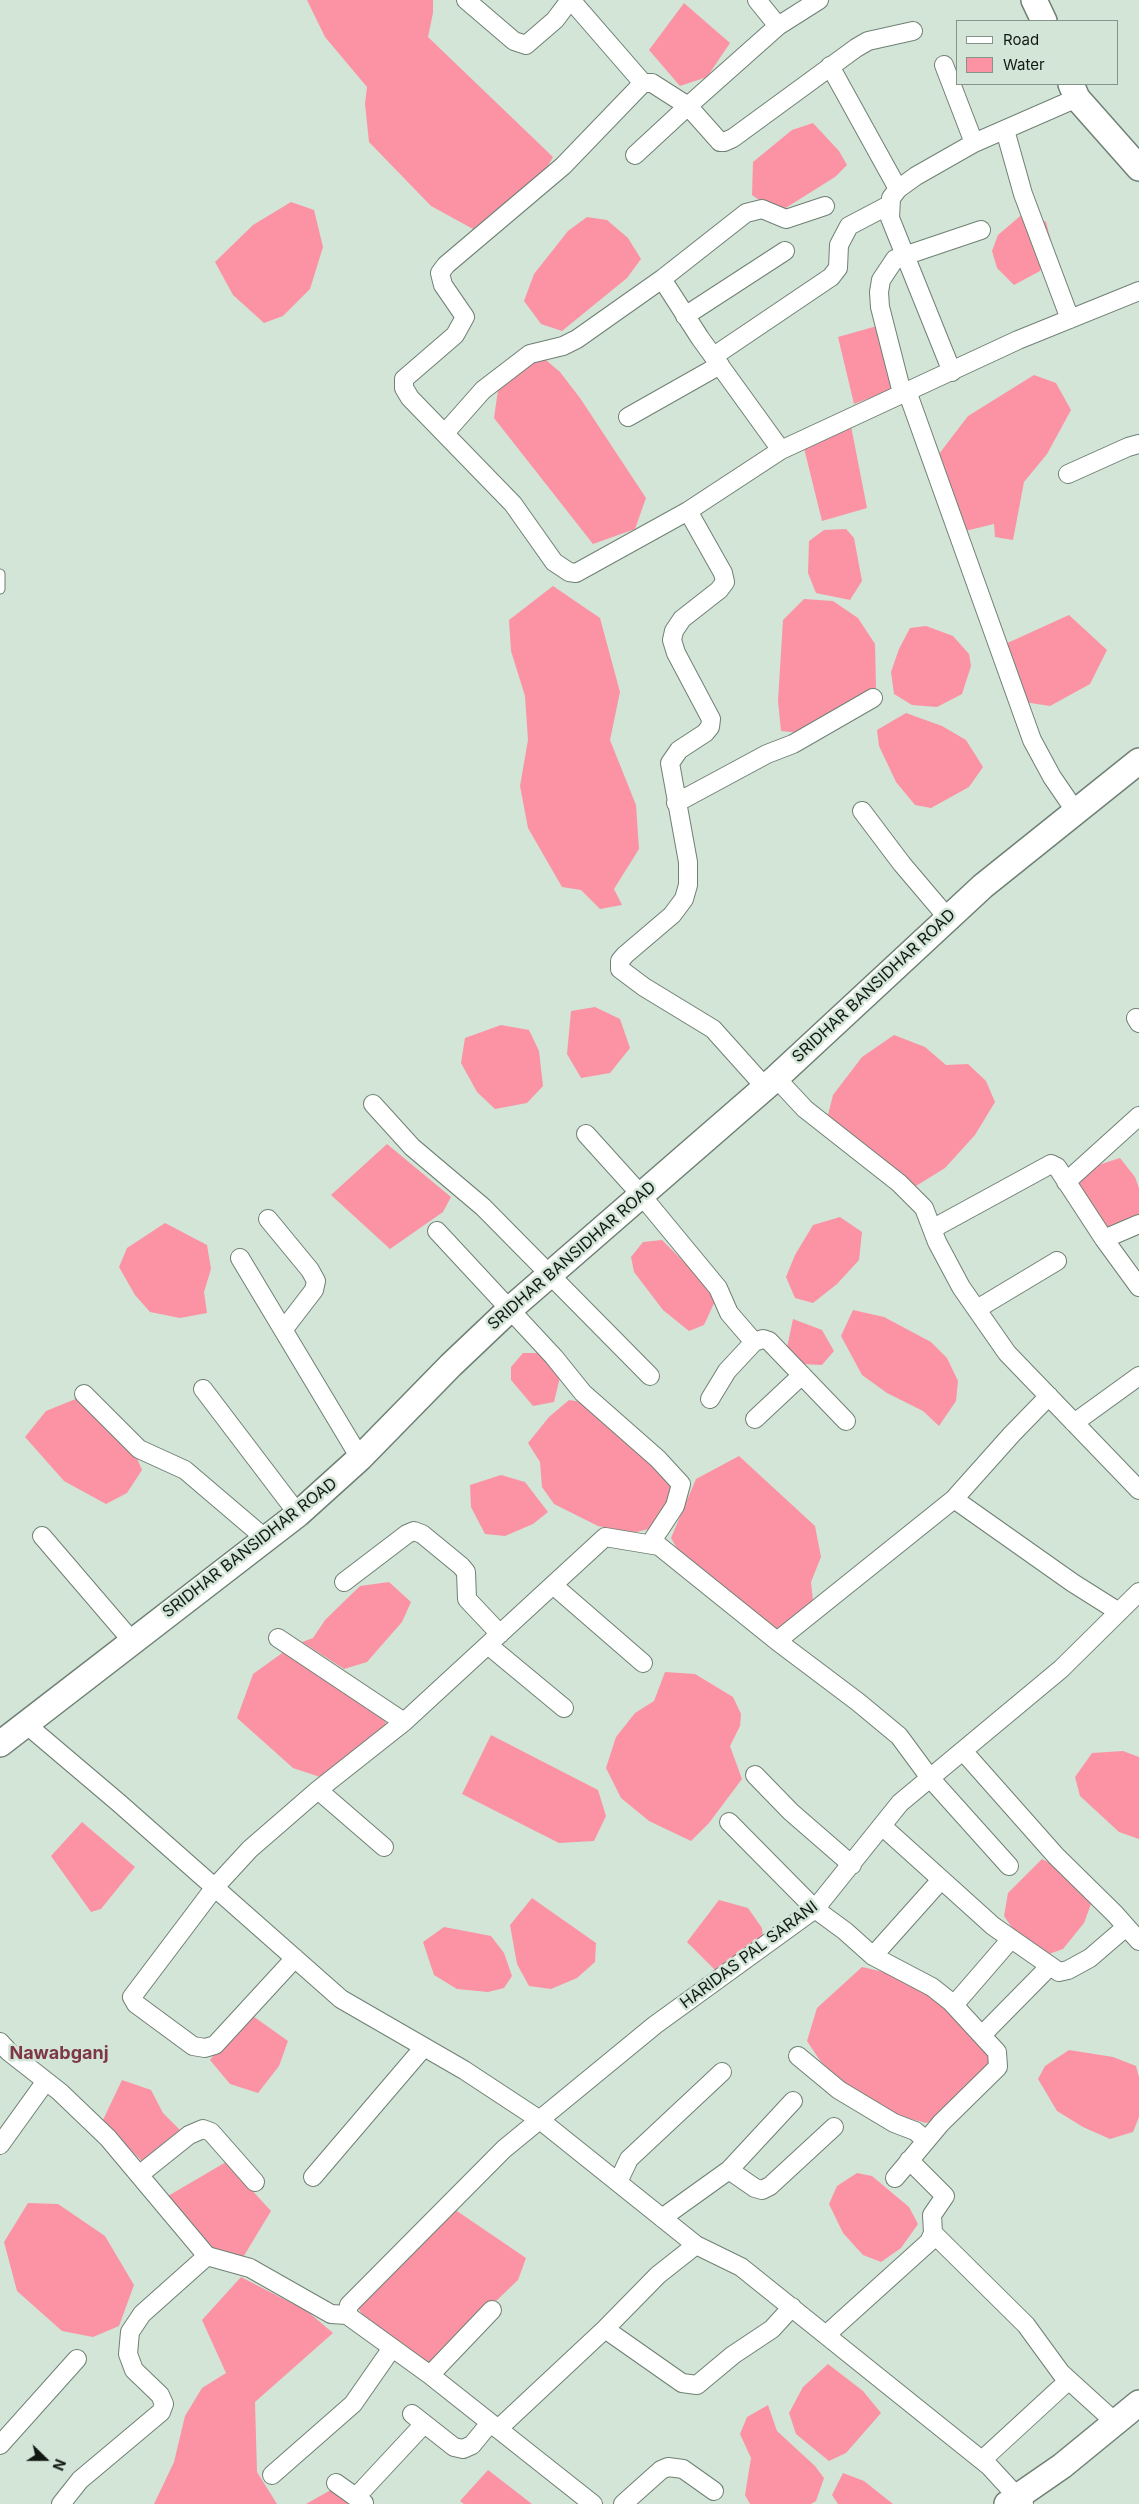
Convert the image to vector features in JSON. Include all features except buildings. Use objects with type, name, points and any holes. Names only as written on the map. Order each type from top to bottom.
[{"type":"street","points":[[466,0],[514,41],[526,45],[555,20],[570,0],[643,83]]},
{"type":"street","points":[[757,0],[778,26]]},
{"type":"street","points":[[635,155],[778,26],[819,0]]},
{"type":"street","points":[[1034,0],[1044,20]]},
{"type":"street","points":[[913,32],[868,41],[830,66],[733,138],[724,142],[720,142],[688,106],[652,83],[643,83],[563,166],[440,273],[443,285],[465,318],[455,334],[404,379],[404,388],[410,398],[513,504],[554,562],[569,572],[576,573],[688,512],[781,450],[1018,340],[1139,291]]},
{"type":"street","points":[[944,65],[974,143]]},
{"type":"street","points":[[830,66],[898,189]]},
{"type":"street","points":[[952,372],[890,218],[889,205],[891,198],[898,189],[974,143],[1005,130],[1074,91],[1139,168]]},
{"type":"street","points":[[1005,130],[1023,194],[1070,319]]},
{"type":"street","points":[[628,418],[717,361],[831,277],[838,268],[839,245],[849,226],[889,205]]},
{"type":"street","points":[[444,433],[483,390],[530,354],[562,346],[577,339],[662,279],[746,213],[762,209],[777,217],[786,219],[825,206]]},
{"type":"street","points":[[981,230],[895,259],[887,268],[879,292],[880,307],[904,392],[1032,740],[1052,778],[1076,812]]},
{"type":"street","points":[[686,316],[785,252]]},
{"type":"street","points":[[662,279],[717,361],[781,450]]},
{"type":"street","points":[[1068,474],[1128,446],[1139,444]]},
{"type":"street","points":[[688,512],[723,573],[725,582],[719,590],[682,619],[674,631],[672,640],[676,653],[711,719],[710,727],[705,733],[673,756],[670,763],[688,862],[688,885],[684,899],[666,922],[625,955],[620,961],[620,969],[644,987],[713,1029],[770,1083],[899,1183],[924,1208],[932,1229],[961,1287],[1007,1353],[1139,1490]]},
{"type":"street","points":[[676,803],[767,754],[793,744],[873,698]]},
{"type":"street","name":"SRIDHAR BANSIDHAR ROAD","points":[[1,1742],[27,1725],[132,1641],[298,1514],[360,1458],[508,1310],[642,1196],[770,1083],[947,917],[1139,761]]},
{"type":"street","points":[[862,811],[902,864],[947,917]]},
{"type":"street","points":[[374,1104],[412,1147],[483,1207],[548,1275],[650,1376]]},
{"type":"street","points":[[1066,1182],[1139,1116]]},
{"type":"street","points":[[586,1134],[642,1196],[718,1288],[728,1313],[754,1342]]},
{"type":"street","points":[[932,1229],[1051,1164],[1057,1168],[1139,1288]]},
{"type":"street","points":[[268,1219],[310,1270],[316,1281],[314,1290],[284,1329]]},
{"type":"street","points":[[1104,1239],[1139,1224]]},
{"type":"street","points":[[438,1231],[508,1310],[554,1357],[583,1393],[658,1459],[681,1484],[675,1506],[650,1544]]},
{"type":"street","points":[[240,1258],[360,1458]]},
{"type":"street","points":[[976,1310],[1057,1261]]},
{"type":"street","points":[[710,1399],[727,1371],[754,1342],[763,1340],[769,1341],[846,1421]]},
{"type":"street","points":[[755,1419],[802,1376]]},
{"type":"street","points":[[1074,1423],[1139,1376]]},
{"type":"street","points":[[203,1389],[298,1514]]},
{"type":"street","points":[[84,1394],[138,1450],[185,1470],[266,1539]]},
{"type":"street","points":[[777,1642],[954,1499],[1048,1396]]},
{"type":"street","points":[[954,1499],[1073,1583],[1119,1612]]},
{"type":"street","points":[[344,1582],[407,1534],[414,1531],[422,1534],[462,1566],[466,1572],[465,1590],[467,1599],[494,1639],[564,1708]]},
{"type":"street","points":[[42,1536],[132,1641]]},
{"type":"street","points":[[295,1958],[215,2046],[205,2048],[193,2046],[136,2004],[132,1996],[215,1887],[250,1849],[318,1790],[404,1722],[605,1537],[659,1546],[777,1642],[858,1702],[899,1736],[930,1778],[1009,1866]]},
{"type":"street","points":[[553,1585],[643,1663]]},
{"type":"street","name":"HARIDAS PAL SARANI","points":[[347,2315],[349,2305],[504,2149],[655,2025],[815,1909],[900,1803],[1061,1669],[1139,1592]]},
{"type":"street","points":[[278,1638],[404,1722]]},
{"type":"street","points":[[27,1725],[215,1887],[341,1999],[424,2047],[540,2120],[696,2245],[741,2267],[982,2460],[1016,2502],[1139,2403]]},
{"type":"street","points":[[963,1751],[1056,1856],[1139,1941]]},
{"type":"street","points":[[755,1774],[792,1812],[852,1865]]},
{"type":"street","points":[[318,1790],[384,1847]]},
{"type":"street","points":[[728,1822],[815,1909],[845,1931],[873,1956],[932,1987],[954,2005],[997,2052],[998,2067],[926,2140],[895,2178]]},
{"type":"street","points":[[882,1826],[940,1881],[1011,1940],[1059,1972],[1068,1970],[1090,1958],[1126,1927]]},
{"type":"street","points":[[873,1956],[940,1881]]},
{"type":"street","points":[[954,2005],[1011,1940]]},
{"type":"street","points":[[982,2035],[1049,1967]]},
{"type":"street","points":[[313,2177],[424,2047]]},
{"type":"street","points":[[3,2053],[46,2081],[108,2138],[208,2256],[250,2268],[331,2314],[347,2315],[430,2376],[593,2504]]},
{"type":"street","points":[[798,2056],[839,2090],[894,2123],[916,2131],[926,2140]]},
{"type":"street","points":[[618,2182],[629,2159],[722,2072]]},
{"type":"street","points":[[0,2145],[46,2081]]},
{"type":"street","points":[[662,2218],[729,2170],[793,2101]]},
{"type":"street","points":[[729,2170],[755,2188],[762,2190],[770,2186],[834,2127]]},
{"type":"street","points":[[139,2175],[189,2135],[203,2128],[211,2132],[255,2182]]},
{"type":"street","points":[[827,2334],[929,2242],[933,2233],[932,2215],[945,2196],[910,2160]]},
{"type":"street","points":[[933,2233],[1026,2325],[1069,2380],[1116,2423]]},
{"type":"street","points":[[336,2483],[361,2501],[418,2419],[454,2447],[463,2449],[472,2446],[605,2328],[658,2275],[696,2245]]},
{"type":"street","points":[[61,2504],[80,2480],[161,2412],[164,2404],[160,2395],[134,2370],[128,2354],[130,2332],[142,2314],[208,2256]]},
{"type":"street","points":[[605,2328],[682,2383],[697,2385],[732,2355],[772,2329],[792,2307]]},
{"type":"street","points":[[430,2376],[492,2310]]},
{"type":"street","points":[[272,2474],[353,2404],[392,2348]]},
{"type":"street","points":[[0,2445],[6,2441],[77,2359]]},
{"type":"street","points":[[982,2460],[1069,2380]]},
{"type":"street","points":[[623,2504],[660,2470],[668,2467],[683,2469],[714,2491]]},
{"type":"lane","points":[[0,574],[0,589]]},
{"type":"water","points":[[307,0],[433,0],[433,13],[428,37],[553,157],[545,171],[473,229],[431,206],[369,142],[365,104],[367,87],[325,37]]},
{"type":"water","points":[[684,3],[730,43],[707,77],[680,86],[649,50]]},
{"type":"water","points":[[813,123],[839,151],[847,165],[835,177],[784,209],[766,205],[752,195],[753,162],[792,130]]},
{"type":"water","points":[[291,202],[314,210],[323,247],[310,289],[283,316],[264,323],[233,295],[215,262],[253,225]]},
{"type":"water","points":[[1026,211],[1046,222],[1051,241],[1040,271],[1014,285],[997,268],[992,251],[998,235]]},
{"type":"water","points":[[587,217],[607,220],[628,238],[641,259],[627,278],[562,331],[541,324],[524,301],[534,274],[568,231]]},
{"type":"water","points":[[884,324],[898,387],[854,404],[838,337]]},
{"type":"water","points":[[540,355],[560,372],[580,398],[646,498],[635,529],[593,544],[494,418],[498,390]]},
{"type":"water","points":[[1034,375],[1056,383],[1071,410],[1047,454],[1024,482],[1013,540],[995,537],[994,524],[965,531],[939,454],[968,416]]},
{"type":"water","points":[[851,426],[867,508],[822,521],[803,444]]},
{"type":"water","points":[[846,529],[854,538],[862,581],[850,600],[816,593],[808,573],[809,541],[824,530]]},
{"type":"water","points":[[553,586],[600,618],[620,692],[610,740],[636,805],[639,849],[614,889],[622,905],[600,909],[581,890],[562,887],[528,828],[520,786],[528,740],[525,696],[511,651],[509,620]]},
{"type":"water","points":[[804,599],[833,601],[858,618],[875,644],[876,688],[801,733],[781,731],[778,701],[783,620]]},
{"type":"water","points":[[1069,615],[1107,650],[1090,684],[1050,706],[1024,702],[1003,645]]},
{"type":"water","points":[[926,626],[953,636],[969,654],[971,666],[962,694],[937,707],[912,705],[894,694],[891,672],[899,649],[910,628]]},
{"type":"water","points":[[906,713],[942,726],[966,740],[983,767],[969,787],[931,808],[915,805],[896,782],[879,746],[877,730]]},
{"type":"water","points":[[595,1007],[620,1019],[630,1048],[610,1073],[581,1078],[567,1054],[571,1011]]},
{"type":"water","points":[[501,1025],[529,1030],[539,1051],[543,1086],[527,1103],[495,1109],[477,1092],[461,1063],[465,1038]]},
{"type":"water","points":[[894,1035],[925,1047],[946,1065],[968,1064],[986,1081],[995,1102],[975,1135],[945,1168],[916,1186],[827,1119],[833,1095],[862,1057]]},
{"type":"water","points":[[387,1144],[451,1197],[443,1212],[390,1249],[331,1195]]},
{"type":"water","points":[[1120,1158],[1135,1177],[1139,1188],[1139,1216],[1109,1230],[1087,1202],[1079,1182],[1092,1167]]},
{"type":"water","points":[[840,1217],[862,1232],[859,1260],[837,1284],[813,1303],[795,1298],[786,1277],[795,1255],[813,1225]]},
{"type":"water","points":[[165,1223],[207,1245],[211,1269],[204,1292],[207,1313],[180,1318],[150,1312],[135,1295],[119,1267],[127,1248]]},
{"type":"water","points":[[662,1240],[701,1279],[716,1299],[704,1325],[689,1331],[663,1310],[634,1272],[631,1257],[643,1242]]},
{"type":"water","points":[[853,1310],[884,1317],[931,1342],[947,1358],[958,1381],[956,1401],[939,1426],[923,1411],[887,1393],[862,1375],[841,1336]]},
{"type":"water","points":[[793,1319],[822,1330],[834,1351],[822,1365],[801,1364],[786,1352]]},
{"type":"water","points":[[523,1353],[542,1353],[560,1377],[554,1402],[533,1406],[511,1380],[511,1367]]},
{"type":"water","points":[[78,1398],[133,1449],[142,1470],[127,1493],[106,1504],[64,1481],[25,1437],[46,1411]]},
{"type":"water","points":[[569,1400],[589,1403],[670,1481],[670,1500],[663,1515],[649,1529],[632,1533],[598,1526],[554,1504],[542,1487],[540,1462],[528,1443],[549,1417]]},
{"type":"water","points":[[739,1456],[815,1526],[821,1557],[811,1582],[813,1601],[794,1621],[778,1631],[681,1555],[671,1538],[696,1479]]},
{"type":"water","points":[[501,1475],[525,1482],[548,1512],[533,1524],[505,1536],[485,1534],[471,1507],[470,1485]]},
{"type":"water","points":[[389,1582],[411,1602],[402,1622],[367,1662],[344,1669],[302,1642],[313,1638],[325,1620],[360,1586]]},
{"type":"water","points":[[285,1651],[377,1710],[386,1723],[377,1742],[323,1778],[293,1768],[237,1718],[253,1674]]},
{"type":"water","points":[[665,1672],[695,1674],[733,1697],[741,1714],[740,1726],[730,1746],[742,1779],[709,1823],[691,1841],[649,1821],[621,1798],[606,1768],[616,1737],[635,1713],[654,1701]]},
{"type":"water","points":[[491,1735],[598,1790],[606,1816],[594,1841],[559,1843],[462,1794]]},
{"type":"water","points":[[1123,1751],[1139,1757],[1139,1839],[1119,1832],[1080,1796],[1075,1777],[1092,1753]]},
{"type":"water","points":[[82,1822],[135,1867],[101,1909],[91,1912],[51,1856]]},
{"type":"water","points":[[1042,1859],[1059,1868],[1091,1904],[1084,1923],[1063,1949],[1046,1955],[1018,1936],[1004,1916],[1008,1893]]},
{"type":"water","points":[[532,1898],[596,1943],[595,1962],[577,1978],[551,1989],[529,1986],[517,1964],[510,1925]]},
{"type":"water","points":[[719,1900],[748,1908],[762,1928],[763,1939],[716,1971],[687,1942]]},
{"type":"water","points":[[444,1927],[491,1936],[504,1953],[512,1976],[504,1988],[488,1992],[457,1989],[434,1975],[423,1942]]},
{"type":"water","points":[[862,1967],[897,1975],[943,2005],[995,2058],[941,2117],[926,2123],[903,2117],[853,2090],[821,2062],[807,2041],[817,2008]]},
{"type":"water","points":[[250,2014],[288,2041],[279,2066],[258,2093],[230,2084],[210,2060],[229,2033]]},
{"type":"water","points":[[1069,2050],[1113,2057],[1136,2066],[1139,2077],[1139,2117],[1133,2132],[1110,2139],[1083,2127],[1057,2111],[1038,2079],[1045,2066]]},
{"type":"water","points":[[122,2080],[151,2090],[163,2113],[180,2130],[147,2166],[102,2122]]},
{"type":"water","points":[[226,2162],[271,2211],[242,2259],[215,2253],[168,2196]]},
{"type":"water","points":[[857,2173],[872,2176],[909,2207],[918,2224],[901,2248],[881,2262],[863,2255],[843,2233],[829,2204],[837,2186]]},
{"type":"water","points":[[28,2203],[58,2204],[105,2236],[134,2285],[119,2326],[93,2337],[62,2331],[17,2291],[4,2242]]},
{"type":"water","points":[[454,2209],[526,2258],[518,2280],[430,2364],[368,2323],[358,2308]]},
{"type":"water","points":[[241,2277],[307,2311],[333,2333],[255,2402],[257,2472],[277,2504],[154,2504],[174,2462],[185,2416],[202,2388],[226,2373],[202,2320]]},
{"type":"water","points":[[828,2364],[863,2391],[881,2413],[846,2453],[829,2461],[796,2434],[789,2413],[803,2387]]},
{"type":"water","points":[[768,2405],[777,2431],[815,2466],[824,2478],[816,2501],[811,2504],[750,2504],[745,2495],[751,2458],[740,2434],[747,2417]]},
{"type":"water","points":[[488,2470],[532,2504],[464,2504],[460,2501]]},
{"type":"water","points":[[843,2473],[864,2481],[893,2504],[838,2504],[832,2495]]},
{"type":"water","points":[[336,2487],[358,2504],[306,2504]]},
{"type":"district","name":"Nawabganj","points":[[59,2054]]}]
